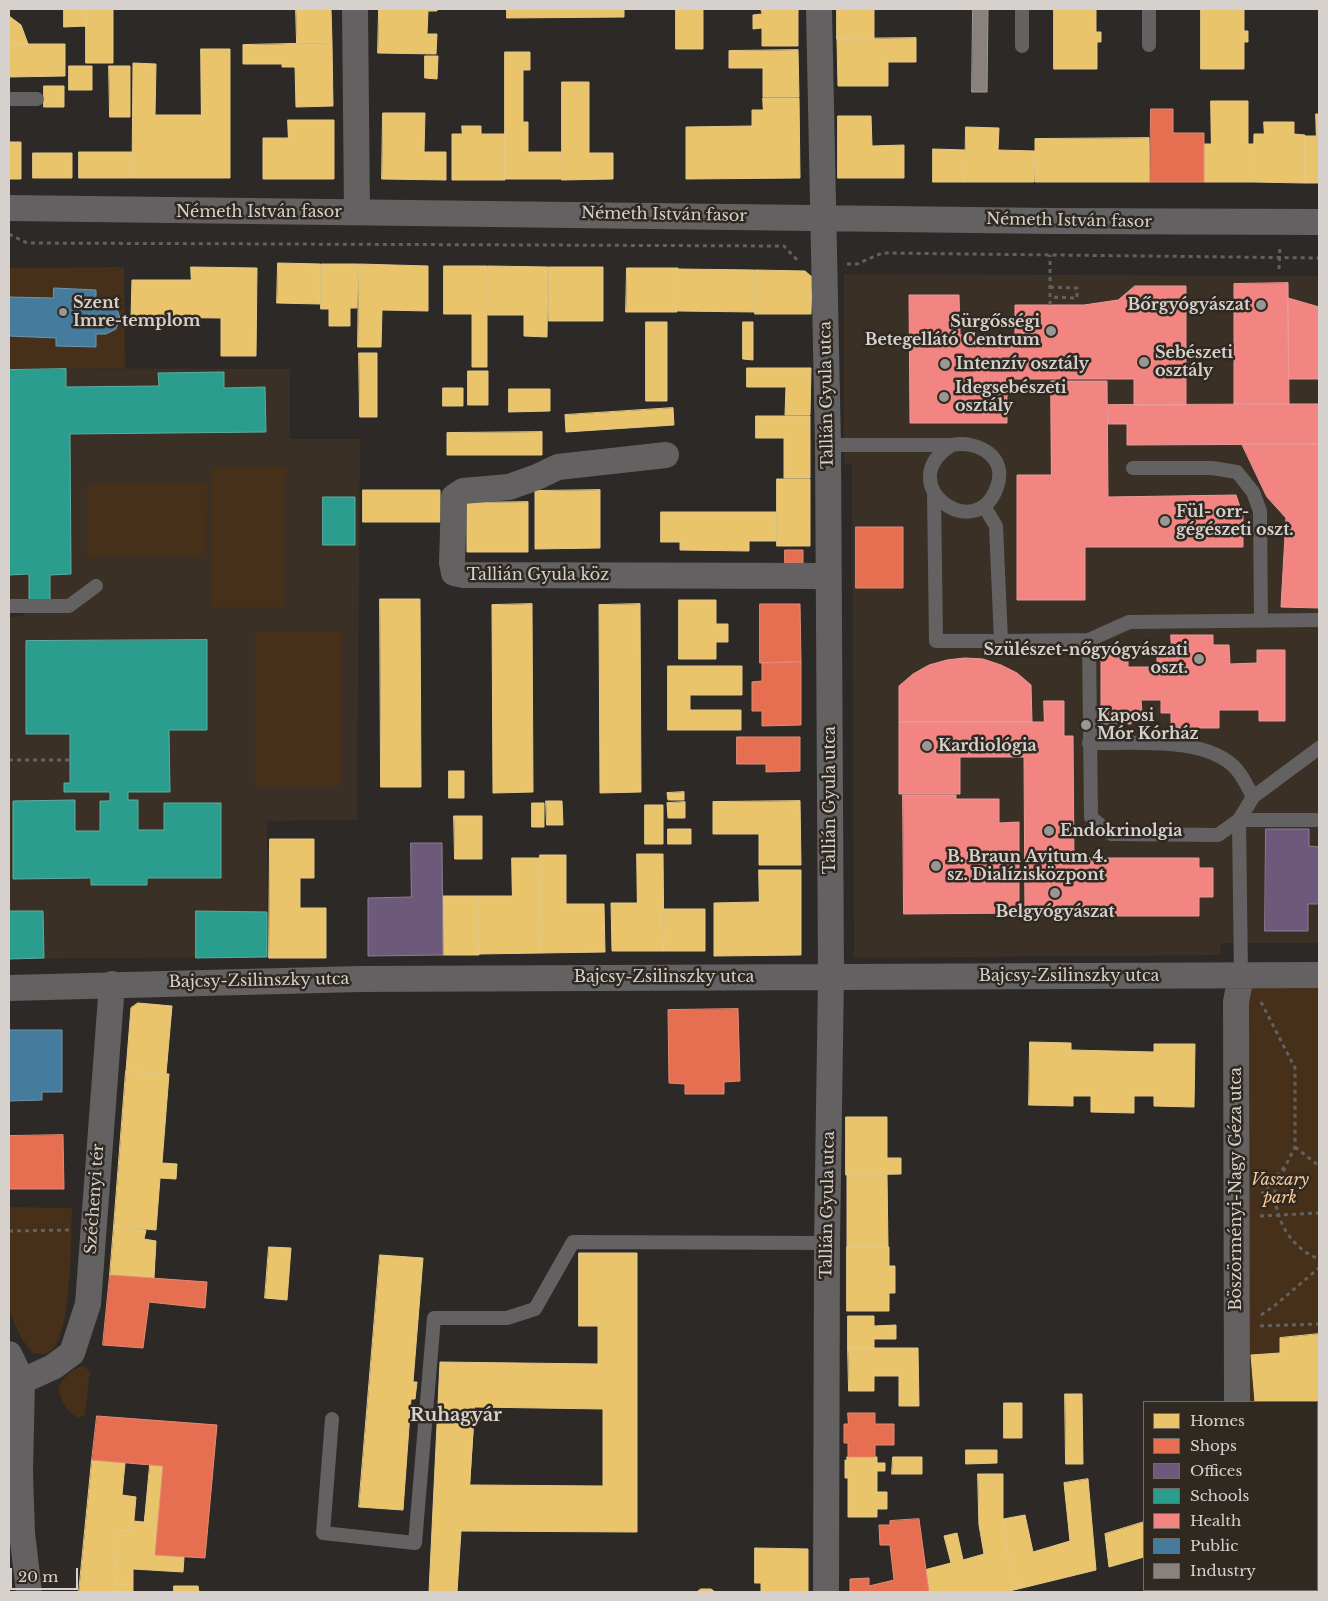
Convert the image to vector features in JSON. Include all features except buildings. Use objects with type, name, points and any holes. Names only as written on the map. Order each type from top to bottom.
[{"type":"street","points":[[355,9],[357,212]]},
{"type":"street","name":"Tallián Gyula utca","points":[[819,9],[828,446],[831,976],[827,1243],[826,1592]]},
{"type":"street","name":"Németh István fasor","points":[[9,208],[1052,221],[1319,222]]},
{"type":"street","name":"Tallián Gyula köz","points":[[666,455],[558,467],[509,487],[463,490],[454,497],[452,564],[454,573],[464,576],[828,576]]},
{"type":"street","name":"Bajcsy-Zsilinszky utca","points":[[9,988],[112,984],[380,979],[1319,975]]},
{"type":"street","name":"Böszörményi-Nagy Géza utca","points":[[1236,1401],[1242,1216],[1236,1002],[1241,976]]},
{"type":"street","name":"Széchenyi tér","points":[[22,1381],[53,1367],[72,1353],[88,1304],[112,984]]},
{"type":"street","points":[[9,1354],[22,1381],[14,1471],[29,1592]]},
{"type":"lane","points":[[1022,9],[1022,46]]},
{"type":"lane","points":[[1149,9],[1149,45]]},
{"type":"lane","points":[[9,99],[37,99]]},
{"type":"lane","points":[[828,446],[952,445],[964,443],[976,445],[987,451],[995,461],[999,473],[998,485],[993,497],[984,506],[962,512],[950,509],[934,493],[930,482],[933,465],[942,451],[952,445]]},
{"type":"lane","points":[[1133,468],[1212,468],[1237,472],[1253,492],[1260,511],[1261,621]]},
{"type":"lane","points":[[934,493],[936,641],[1089,640],[1129,622],[1319,620]]},
{"type":"lane","points":[[984,506],[996,526],[1001,641]]},
{"type":"lane","points":[[9,606],[69,606],[96,586]]},
{"type":"lane","points":[[1089,640],[1091,817],[1111,834],[1218,835],[1239,820],[1253,797],[1319,748]]},
{"type":"lane","points":[[1089,743],[1188,745],[1220,756],[1237,770],[1253,797]]},
{"type":"lane","points":[[1239,820],[1319,820]]},
{"type":"lane","points":[[1239,820],[1241,976]]},
{"type":"lane","points":[[332,1419],[324,1533],[415,1543],[434,1318],[507,1318],[535,1309],[573,1242],[827,1243]]},
{"type":"path","points":[[9,233],[27,243],[784,246],[801,264],[856,264],[882,254],[1319,258]]},
{"type":"path","points":[[1050,255],[1050,305]]},
{"type":"path","points":[[1050,287],[1077,288],[1077,298],[1050,297]]},
{"type":"path","points":[[9,760],[70,760]]},
{"type":"path","points":[[1270,1001],[1260,1001],[1296,1068],[1295,1147],[1275,1188],[1278,1215],[1285,1231],[1305,1253],[1319,1259]]},
{"type":"path","points":[[1295,1147],[1319,1166]]},
{"type":"path","points":[[1242,1216],[1286,1165]]},
{"type":"path","points":[[1242,1216],[1319,1213]]},
{"type":"path","points":[[9,1231],[93,1230]]},
{"type":"path","points":[[1239,1327],[1273,1308],[1319,1268]]},
{"type":"path","points":[[1239,1327],[1319,1324]]},
{"type":"shaded area","name":"Kaposi Mór Kórház","points":[[844,274],[1319,276],[1319,943],[1221,943],[1220,955],[854,958],[852,464],[844,464]]},
{"type":"shaded area","points":[[9,368],[290,369],[290,439],[360,439],[357,820],[267,821],[267,957],[9,959],[9,617],[24,616],[24,600],[9,601]]},
{"type":"green space","points":[[124,267],[125,368],[9,368],[9,268]]},
{"type":"green space","points":[[212,468],[286,468],[285,607],[211,607]]},
{"type":"green space","points":[[87,483],[207,483],[206,558],[87,557]]},
{"type":"green space","points":[[255,632],[342,632],[341,786],[255,786]]},
{"type":"green space","name":"Vaszary park","points":[[1319,975],[1318,1540],[1318,1401],[1240,1401],[1241,976]]},
{"type":"green space","points":[[9,1207],[72,1208],[67,1306],[58,1341],[51,1351],[46,1353],[32,1353],[21,1337],[9,1312]]},
{"type":"green space","points":[[84,1366],[90,1372],[85,1415],[79,1418],[67,1409],[58,1388],[68,1374]]},
{"type":"place","name":"Bőrgyógyászat","points":[[1261,305]]},
{"type":"place","name":"Szent Imre-templom","points":[[63,312]]},
{"type":"place","name":"Sürgősségi Betegellátó Centrum","points":[[1051,331]]},
{"type":"place","name":"Sebészeti osztály","points":[[1144,362]]},
{"type":"place","name":"Intenzív osztály","points":[[945,364]]},
{"type":"place","name":"Idegsebészeti osztály","points":[[944,397]]},
{"type":"place","name":"Fül- orr- gégészeti oszt.","points":[[1165,521]]},
{"type":"place","name":"Szülészet-nőgyógyászati oszt.","points":[[1199,659]]},
{"type":"place","name":"Kaposi Mór Kórház","points":[[1086,725]]},
{"type":"place","name":"Kardiológia","points":[[927,746]]},
{"type":"place","name":"Endokrinolgia","points":[[1049,831]]},
{"type":"place","name":"B. Braun Avitum 4. sz. Dialízisközpont","points":[[936,866]]},
{"type":"place","name":"Belgyógyászat","points":[[1055,893]]},
{"type":"district","name":"Ruhagyár","points":[[456,1416]]}]
